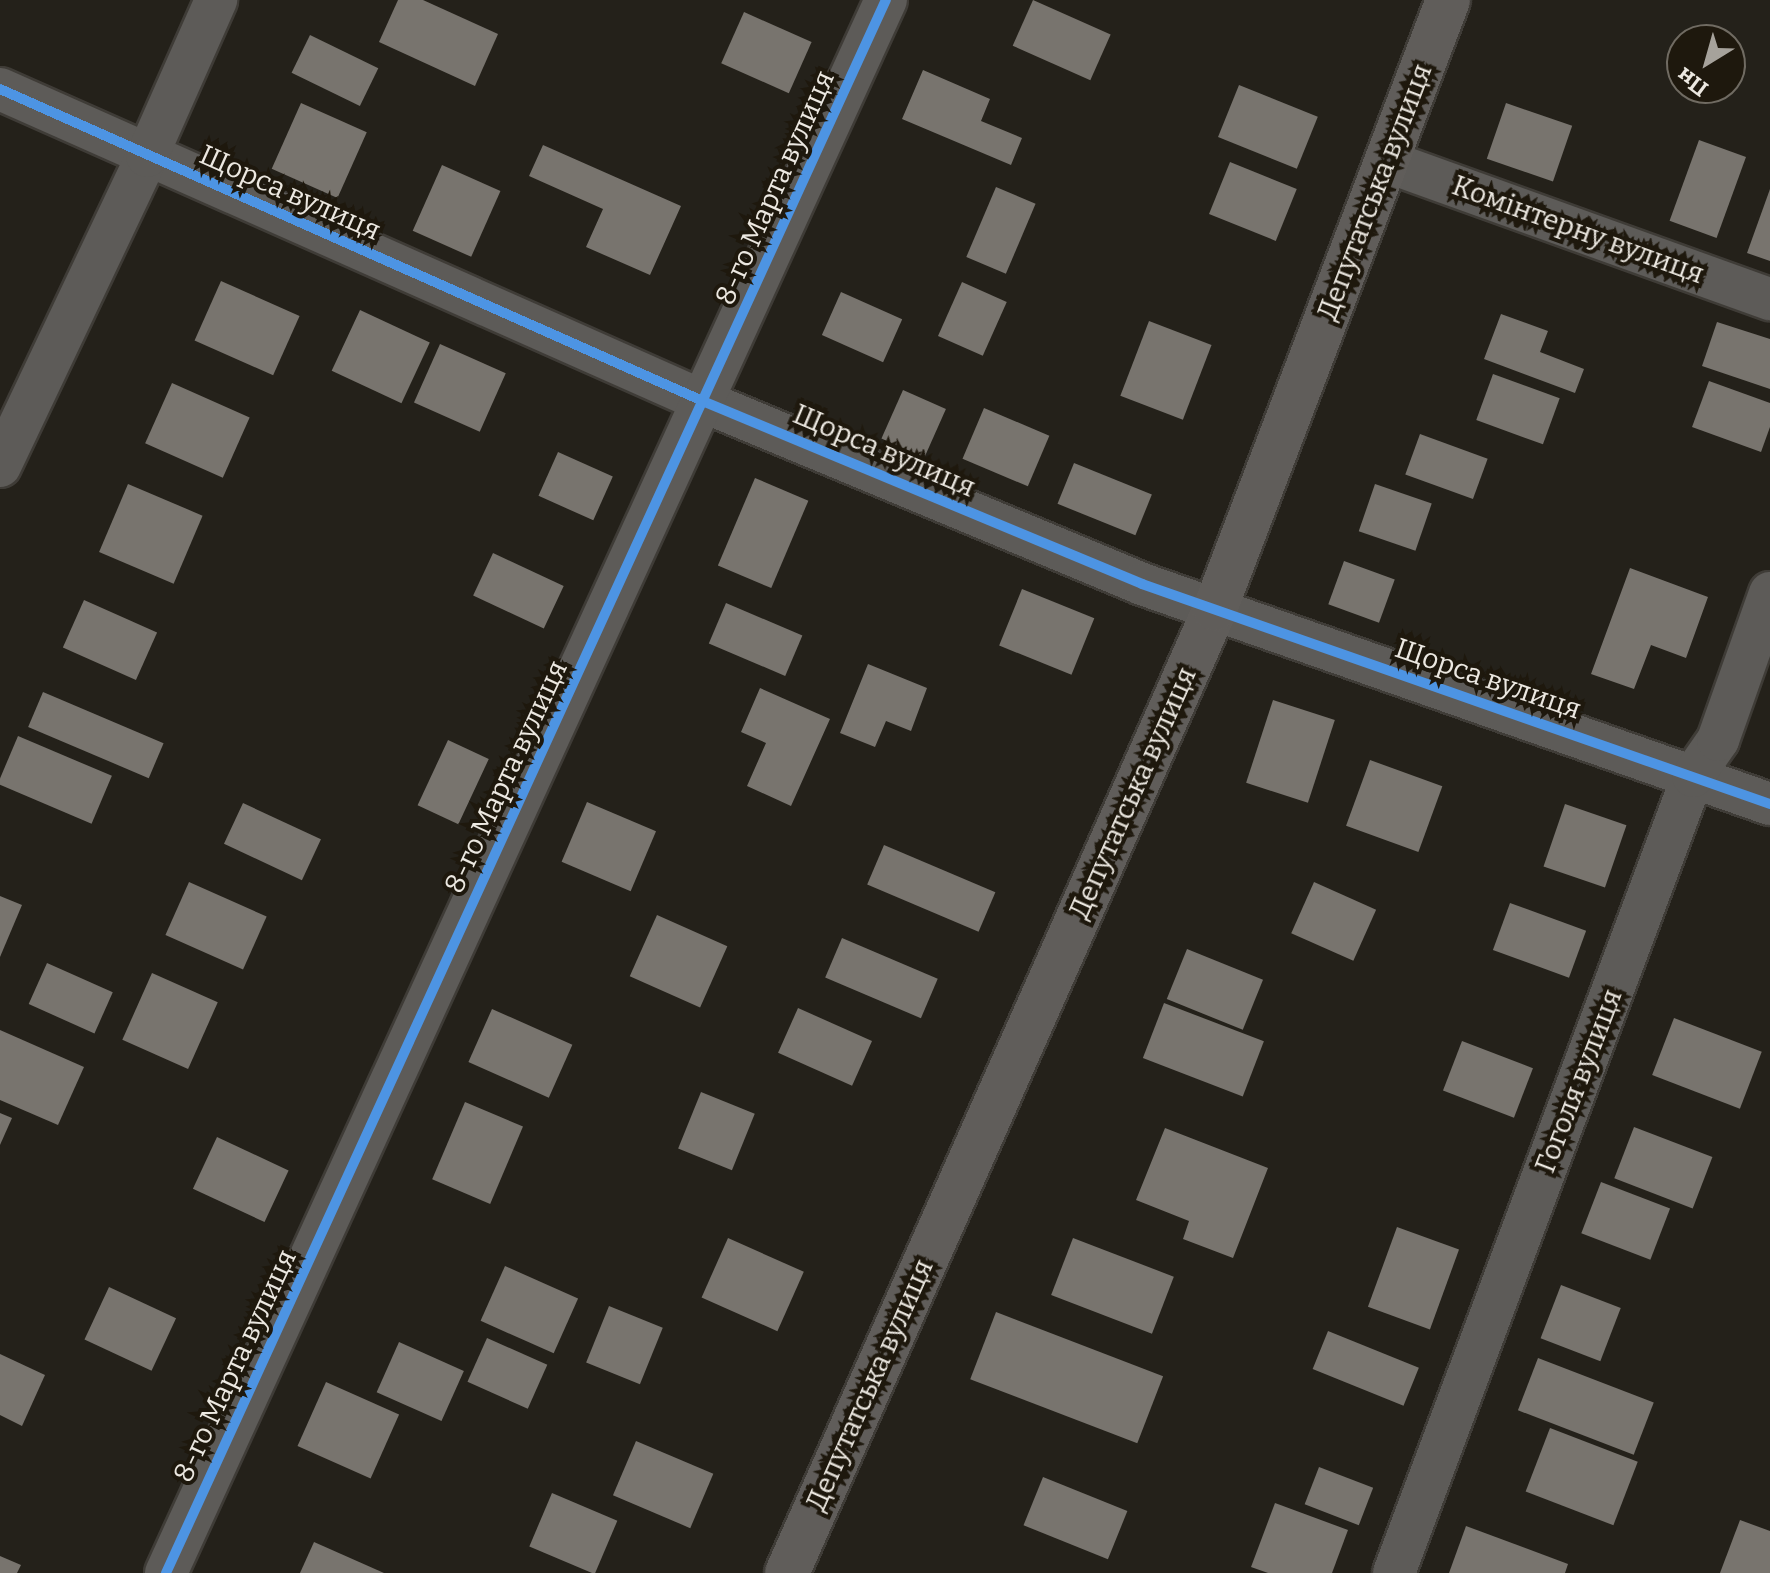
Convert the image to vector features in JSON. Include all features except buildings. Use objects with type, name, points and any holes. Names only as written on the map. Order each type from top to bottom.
[{"type":"street","points":[[0,466],[147,156],[216,0]]},
{"type":"street","name":"8-го Марта вулиця","points":[[166,1573],[705,402],[886,0]]},
{"type":"street","name":"Депутатська вулиця","points":[[787,1573],[1215,609],[1448,0]]},
{"type":"street","name":"Щорса вулиця","points":[[0,89],[705,402],[1142,584],[1770,804]]},
{"type":"street","name":"Комінтерну вулиця","points":[[1386,161],[1770,299]]},
{"type":"street","name":"Гоголя вулиця","points":[[1394,1573],[1693,776],[1718,740],[1770,593]]},
{"type":"cycle path","points":[[166,1573],[886,0]]},
{"type":"cycle path","points":[[0,89],[705,402],[1142,584],[1770,804]]}]
